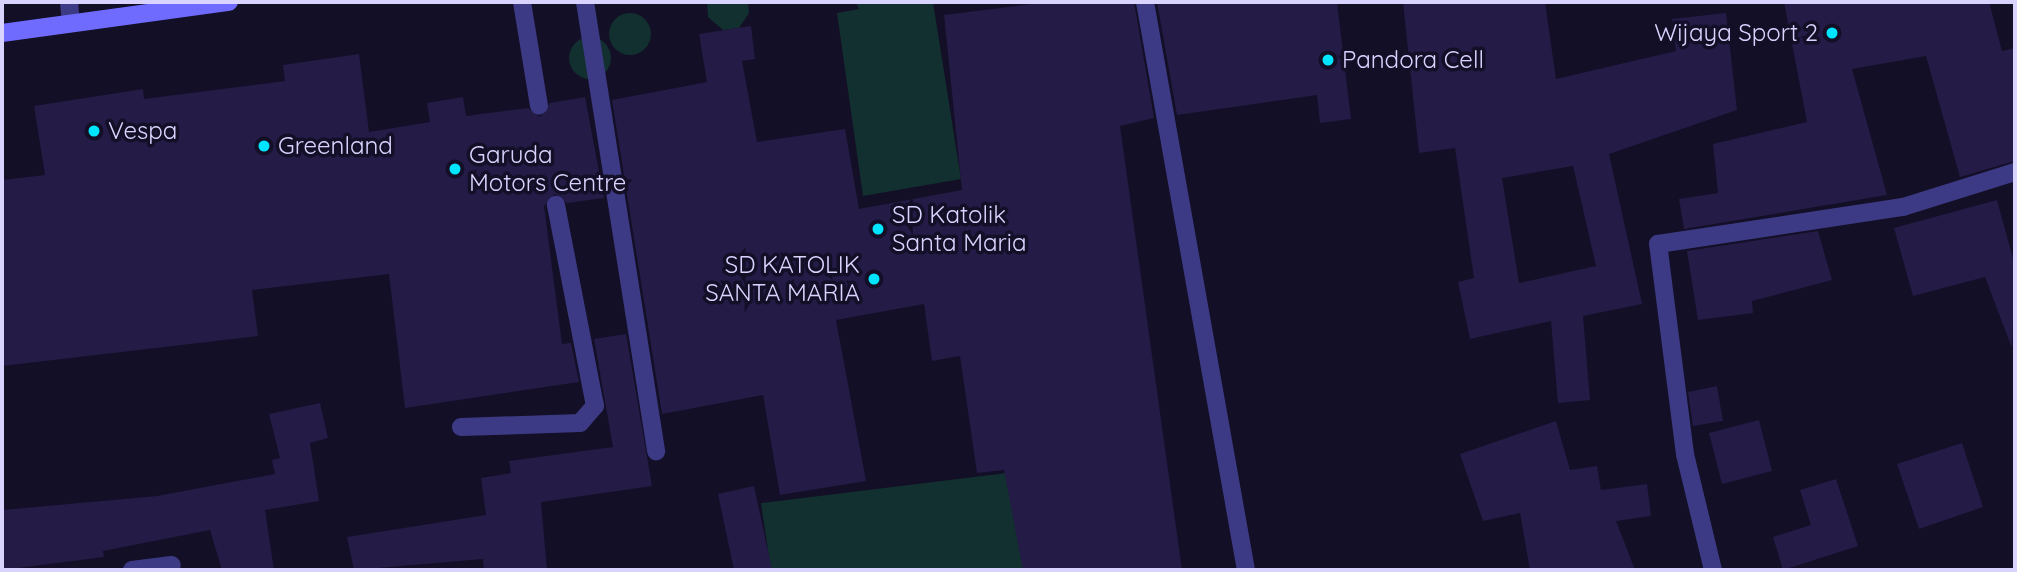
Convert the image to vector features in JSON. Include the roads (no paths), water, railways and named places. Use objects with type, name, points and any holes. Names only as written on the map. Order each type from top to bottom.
[{"type":"main road","points":[[2,33],[229,2]]},
{"type":"street","points":[[69,2],[71,23]]},
{"type":"street","points":[[522,2],[539,106]]},
{"type":"street","points":[[585,2],[656,452]]},
{"type":"street","points":[[1145,2],[1245,570]]},
{"type":"street","points":[[1713,570],[1685,454],[1658,244],[1903,207],[2015,172]]},
{"type":"street","points":[[461,426],[580,423],[595,405],[556,205]]},
{"type":"street","points":[[132,570],[172,565]]},
{"type":"place","name":"Wijaya Sport 2","points":[[1832,33]]},
{"type":"place","name":"Pandora Cell","points":[[1328,60]]},
{"type":"place","name":"Vespa","points":[[94,131]]},
{"type":"place","name":"Greenland","points":[[264,146]]},
{"type":"place","name":"Garuda Motors Centre","points":[[455,169]]},
{"type":"place","name":"SD Katolik Santa Maria","points":[[878,229]]},
{"type":"place","name":"SD KATOLIK SANTA MARIA","points":[[874,279]]}]
